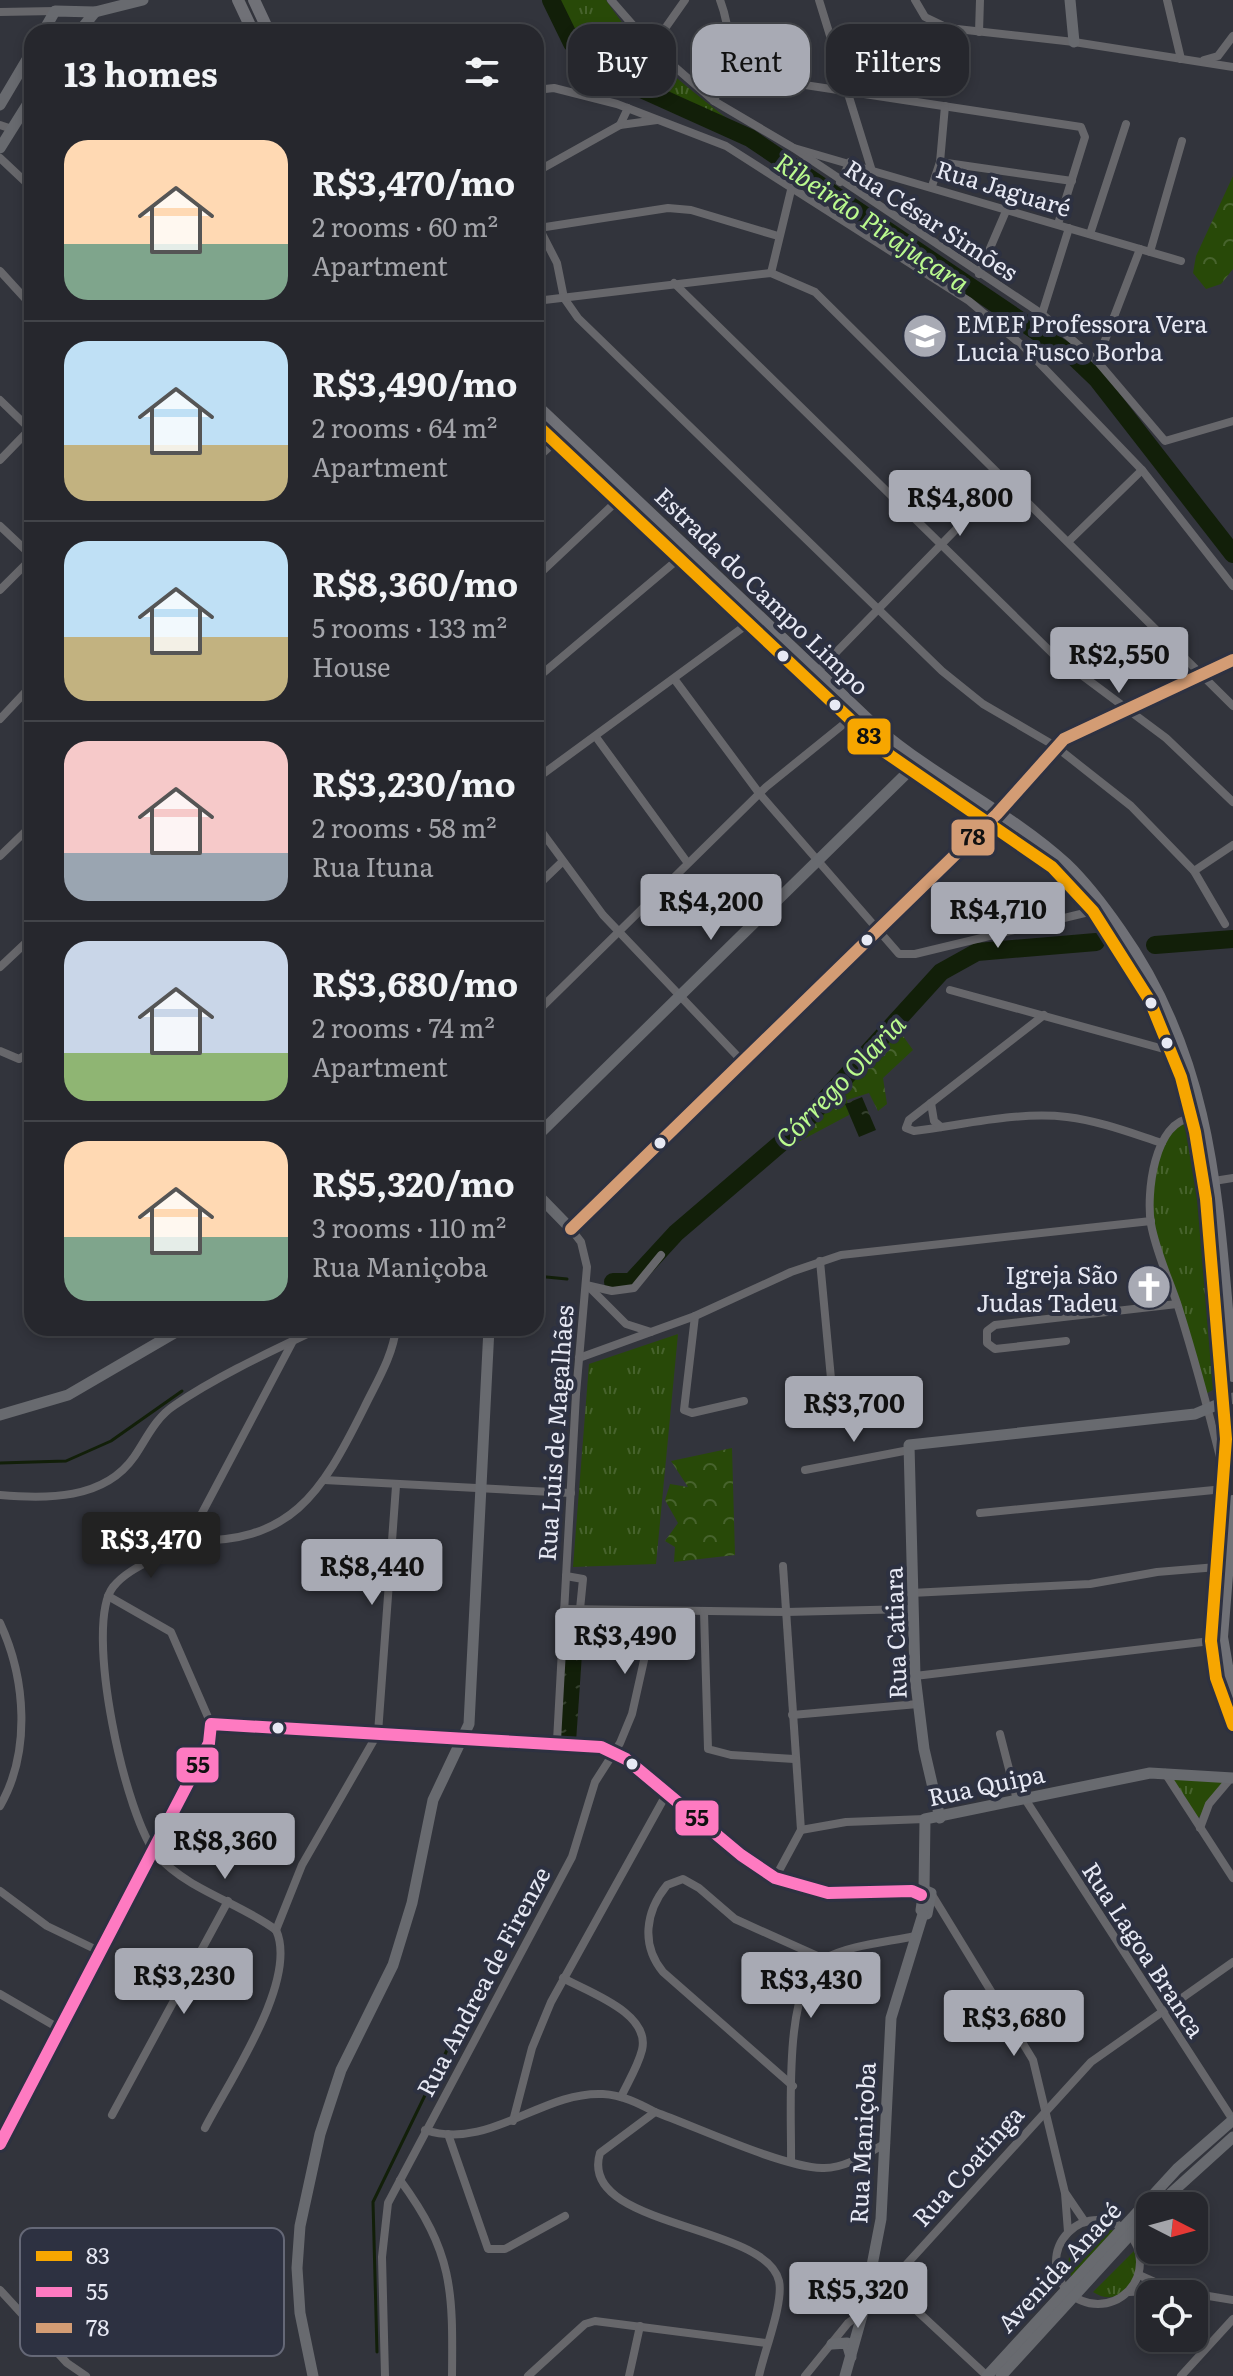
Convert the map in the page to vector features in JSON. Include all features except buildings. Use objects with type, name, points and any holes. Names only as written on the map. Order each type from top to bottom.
[{"type":"main road","points":[[238,0],[249,24]]},
{"type":"main road","points":[[254,0],[265,24]]},
{"type":"main road","name":"Estrada do Campo Limpo","points":[[544,413],[749,623],[915,762],[993,817],[1052,867],[1093,911],[1150,1001],[1172,1052],[1192,1118],[1206,1199],[1229,1399],[1211,1641],[1216,1678],[1233,1725]]},
{"type":"main road","name":"Estrada do Campo Limpo","points":[[544,432],[617,501],[684,555],[812,677],[850,719],[909,771],[993,817],[1020,827],[1068,866],[1141,963],[1164,1003],[1187,1061],[1211,1156],[1228,1256],[1233,1376]]},
{"type":"main road","points":[[1192,1118],[1202,1127],[1211,1156]]},
{"type":"main road","points":[[1233,1501],[1222,1637],[1233,1701]]},
{"type":"street","points":[[0,12],[95,12],[143,0]]},
{"type":"street","name":"Rua César Simões","points":[[611,0],[632,24]]},
{"type":"street","points":[[668,24],[685,0]]},
{"type":"street","points":[[720,0],[726,24]]},
{"type":"street","points":[[819,0],[827,24]]},
{"type":"street","points":[[915,0],[925,17],[934,24],[1233,67]]},
{"type":"street","points":[[979,32],[980,0]]},
{"type":"street","points":[[1070,0],[1074,42]]},
{"type":"street","points":[[1167,0],[1181,59]]},
{"type":"street","points":[[48,24],[55,11]]},
{"type":"street","points":[[85,24],[95,12]]},
{"type":"street","points":[[1203,61],[1218,56],[1233,36]]},
{"type":"street","points":[[0,105],[24,64]]},
{"type":"street","name":"Rua César Simões","points":[[676,68],[714,101],[792,147],[840,182],[1042,314],[1097,361],[1167,442],[1233,421]]},
{"type":"street","points":[[544,89],[554,88],[628,108],[726,146],[794,183],[999,324],[1142,470],[1233,586]]},
{"type":"street","points":[[714,101],[716,96]]},
{"type":"street","points":[[850,96],[871,168]]},
{"type":"street","points":[[881,96],[1081,127],[1085,137],[1058,224]]},
{"type":"street","points":[[0,148],[6,127],[24,106]]},
{"type":"street","points":[[932,186],[940,162],[945,106]]},
{"type":"street","points":[[620,125],[628,108]]},
{"type":"street","points":[[544,168],[620,125],[648,120],[669,122]]},
{"type":"street","points":[[1090,234],[1126,124]]},
{"type":"street","points":[[1150,252],[1182,141]]},
{"type":"street","points":[[0,158],[24,180]]},
{"type":"street","points":[[771,273],[794,183],[809,160]]},
{"type":"street","name":"Rua Jaguaré","points":[[809,160],[850,162],[1181,261]]},
{"type":"street","points":[[840,182],[850,162]]},
{"type":"street","points":[[940,162],[1072,181]]},
{"type":"street","points":[[544,224],[668,208],[691,210],[778,236]]},
{"type":"street","points":[[979,274],[1006,211]]},
{"type":"street","points":[[1042,314],[1069,228]]},
{"type":"street","points":[[544,237],[557,263],[564,298],[578,318],[964,690],[1055,746],[1131,806],[1194,871],[1225,924]]},
{"type":"street","points":[[1097,361],[1140,249]]},
{"type":"street","points":[[0,271],[24,297]]},
{"type":"street","points":[[544,300],[771,273],[815,292],[1233,706]]},
{"type":"street","points":[[674,283],[1052,653],[1128,708],[1198,765],[1233,802]]},
{"type":"street","points":[[0,400],[24,422]]},
{"type":"street","points":[[0,460],[24,436]]},
{"type":"street","points":[[544,452],[555,442]]},
{"type":"street","points":[[1069,541],[1142,470]]},
{"type":"street","points":[[812,677],[1006,478]]},
{"type":"street","points":[[544,569],[617,501]]},
{"type":"street","points":[[0,526],[24,549]]},
{"type":"street","points":[[544,672],[684,555]]},
{"type":"street","points":[[0,590],[24,565]]},
{"type":"street","points":[[544,773],[749,623]]},
{"type":"street","points":[[571,1229],[993,817],[1055,746],[1128,708],[1233,660]]},
{"type":"street","points":[[675,680],[759,793],[901,955],[1093,911]]},
{"type":"street","points":[[0,719],[24,694]]},
{"type":"street","points":[[544,1005],[759,793],[850,719]]},
{"type":"street","points":[[596,737],[687,862]]},
{"type":"street","points":[[544,1129],[909,771]]},
{"type":"street","points":[[0,856],[24,833]]},
{"type":"street","points":[[544,836],[617,930],[743,1062]]},
{"type":"street","points":[[1194,871],[1233,845]]},
{"type":"street","points":[[544,879],[562,862]]},
{"type":"street","points":[[0,967],[24,944]]},
{"type":"street","points":[[950,990],[1172,1052]]},
{"type":"street","points":[[1044,1015],[909,1120],[906,1128],[914,1131],[1064,1117],[1107,1125],[1162,1143]]},
{"type":"street","points":[[0,1051],[19,1059],[24,1056]]},
{"type":"street","points":[[931,1103],[934,1121],[941,1127]]},
{"type":"street","points":[[980,1513],[1224,1483],[1208,1409],[1151,1221],[1152,1174],[1162,1143],[1178,1122],[1192,1118]]},
{"type":"street","points":[[1214,1181],[1233,1178]]},
{"type":"street","name":"Rua Luis de Magalhães","points":[[544,1201],[571,1229],[586,1254],[557,1741]]},
{"type":"street","points":[[579,1358],[695,1316],[820,1261],[912,1246],[1151,1221]]},
{"type":"street","points":[[586,1285],[612,1291],[634,1288],[661,1255]]},
{"type":"street","points":[[820,1261],[833,1400]]},
{"type":"street","points":[[586,1285],[626,1324],[651,1332]]},
{"type":"street","points":[[1066,1341],[995,1349],[987,1343],[987,1331],[995,1325],[1177,1304]]},
{"type":"street","points":[[695,1316],[684,1410],[689,1413],[744,1401]]},
{"type":"street","points":[[0,1415],[68,1395],[169,1336]]},
{"type":"street","points":[[0,1495],[31,1499],[63,1497],[109,1480],[132,1460],[164,1413],[303,1336]]},
{"type":"street","points":[[186,1540],[231,1540],[269,1528],[300,1507],[324,1480],[386,1363],[394,1336]]},
{"type":"street","points":[[313,2376],[300,2313],[297,2268],[300,2226],[320,2134],[341,2070],[393,1965],[412,1903],[433,1800],[449,1760],[466,1736],[489,1336]]},
{"type":"street","points":[[276,1930],[173,1869],[154,1852],[133,1800],[106,1693],[101,1630],[108,1596],[123,1578],[186,1540],[293,1341]]},
{"type":"street","points":[[805,1470],[909,1447],[1195,1414],[1229,1399]]},
{"type":"street","name":"Rua Catiara","points":[[909,1447],[915,1676],[940,1818]]},
{"type":"street","points":[[324,1480],[571,1493]]},
{"type":"street","points":[[205,2128],[275,1992],[282,1950],[276,1930],[302,1865],[378,1733],[396,1486]]},
{"type":"street","points":[[775,1878],[801,1830],[783,1566]]},
{"type":"street","points":[[911,1593],[1090,1584],[1157,1572],[1217,1567]]},
{"type":"street","points":[[566,1576],[583,1579],[580,1609]]},
{"type":"street","points":[[0,2144],[209,1743],[211,1724],[171,1632],[108,1596]]},
{"type":"street","points":[[564,1609],[786,1612],[911,1609]]},
{"type":"street","name":"Rua Andrea de Firenze","points":[[385,2376],[384,2227],[388,2203],[572,1857],[595,1782],[632,1714],[655,1611]]},
{"type":"street","points":[[704,1612],[708,1749],[742,1756],[794,1759]]},
{"type":"street","points":[[0,1623],[10,1645],[19,1695],[19,1750],[0,1806]]},
{"type":"street","points":[[915,1676],[1211,1641]]},
{"type":"street","points":[[0,1650],[10,1645]]},
{"type":"street","points":[[792,1715],[918,1704]]},
{"type":"street","points":[[211,1724],[557,1741],[614,1751],[741,1855],[775,1878],[814,1891],[925,1893],[951,1927],[1033,2060],[1047,2107],[1065,2193],[1068,2232],[1056,2256],[1056,2270],[1069,2292],[1080,2301],[1106,2304],[1136,2292]]},
{"type":"street","name":"Rua Lagoa Branca","points":[[1000,1734],[1021,1800],[1233,2120]]},
{"type":"street","points":[[1165,1773],[1233,1878]]},
{"type":"street","name":"Rua Quipa","points":[[801,1830],[846,1822],[940,1818],[1127,1777],[1165,1773],[1232,1778]]},
{"type":"street","points":[[1200,1828],[1209,1804],[1232,1778]]},
{"type":"street","points":[[513,2121],[532,2048],[563,1978],[667,1793]]},
{"type":"street","points":[[925,1819],[925,1914],[951,1927]]},
{"type":"street","points":[[793,2086],[663,1972],[648,1951],[650,1917],[667,1885],[683,1879],[699,1888],[735,1919],[824,1959]]},
{"type":"street","points":[[0,1891],[47,1926],[101,1952]]},
{"type":"street","points":[[112,2115],[228,1901]]},
{"type":"street","name":"Rua Maniçoba","points":[[845,2376],[871,2280],[881,2219],[888,2039],[894,2003],[925,1914]]},
{"type":"street","points":[[791,2162],[796,2007],[806,1982],[824,1959],[915,1936]]},
{"type":"street","name":"Rua Coatinga","points":[[805,2376],[848,2323],[863,2312],[1091,2062],[1233,1962]]},
{"type":"street","points":[[563,1978],[630,2017],[641,2029],[643,2048],[621,2097]]},
{"type":"street","points":[[0,1994],[60,2029]]},
{"type":"street","points":[[425,2130],[448,2134],[476,2132],[581,2096],[621,2097],[791,2162],[823,2168],[837,2167],[886,2143]]},
{"type":"street","points":[[655,2112],[600,2153],[598,2171],[601,2181],[624,2201],[750,2251],[773,2268],[780,2292],[759,2376]]},
{"type":"street","name":"Avenida Anacé","points":[[987,2376],[1126,2231],[1199,2148],[1233,2120]]},
{"type":"street","points":[[448,2134],[488,2249],[505,2249],[565,2216]]},
{"type":"street","name":"Avenida Anacé","points":[[1172,2192],[1233,2137]]},
{"type":"street","points":[[400,2180],[434,2234],[449,2275],[452,2376]]},
{"type":"street","points":[[1065,2193],[1085,2222]]},
{"type":"street","points":[[1068,2232],[1085,2222],[1104,2220],[1126,2231],[1140,2255],[1139,2275],[1129,2292]]},
{"type":"street","name":"Avenida Anacé","points":[[1126,2231],[1136,2224]]},
{"type":"street","points":[[1139,2275],[1150,2280]]},
{"type":"street","points":[[871,2280],[887,2283],[987,2376]]},
{"type":"street","points":[[0,2290],[20,2312]]},
{"type":"street","name":"Avenida Anacé","points":[[1001,2376],[1069,2292]]},
{"type":"street","points":[[1208,2296],[1233,2300]]},
{"type":"street","points":[[1181,2376],[1233,2319]]},
{"type":"street","points":[[528,2376],[590,2322],[766,2343]]},
{"type":"street","points":[[629,2376],[640,2326]]},
{"type":"street","points":[[837,2339],[859,2330]]},
{"type":"street","points":[[837,2339],[847,2343],[851,2357]]},
{"type":"street","points":[[61,2356],[86,2376]]},
{"type":"green space","points":[[553,0],[606,0],[623,24],[568,24],[568,32]]},
{"type":"green space","points":[[676,77],[692,90],[692,96],[699,96],[729,120],[664,96],[676,96]]},
{"type":"green space","points":[[1233,176],[1233,269],[1221,284],[1206,289],[1193,273],[1196,256]]},
{"type":"green space","points":[[903,1036],[913,1050],[883,1078],[887,1104],[878,1111],[869,1093],[847,1100],[849,1115],[770,1157],[788,1132],[887,1042]]},
{"type":"green space","points":[[1188,1118],[1195,1132],[1223,1384],[1204,1395],[1153,1221],[1150,1194],[1162,1143]]},
{"type":"green space","points":[[678,1334],[656,1564],[573,1567],[589,1364]]},
{"type":"green space","points":[[732,1448],[735,1555],[674,1562],[675,1547],[665,1541],[678,1523],[665,1500],[670,1484],[688,1487],[671,1461]]},
{"type":"green space","points":[[1168,1774],[1227,1779],[1197,1820]]},
{"type":"green space","points":[[1105,2228],[1117,2232],[1073,2280],[1068,2261],[1074,2245],[1087,2234]]},
{"type":"green space","points":[[1134,2251],[1139,2273],[1126,2291],[1114,2297],[1093,2292]]},
{"type":"water","points":[[862,1097],[876,1130],[859,1137],[845,1104]]},
{"type":"water","points":[[566,1610],[585,1610],[576,1742],[558,1740]]},
{"type":"waterway","name":"Ribeirão Pirajuçara","points":[[551,0],[572,43],[597,69],[750,138],[1073,356],[1097,379],[1233,554]]},
{"type":"waterway","name":"Córrego Olaria","points":[[1155,945],[1233,939]]},
{"type":"waterway","name":"Córrego Olaria","points":[[613,1282],[631,1282],[676,1233],[802,1125],[941,972],[977,952],[1096,942]]},
{"type":"waterway","name":"Córrego Olaria","points":[[544,1277],[567,1279]]},
{"type":"waterway","name":"Córrego Olaria","points":[[0,1463],[66,1461],[111,1441],[182,1391]]},
{"type":"waterway","points":[[377,2352],[373,2202],[449,2046]]},
{"type":"transit line","name":"83","points":[[544,432],[885,752],[1052,867],[1093,911],[1150,1001],[1181,1077],[1195,1132],[1206,1199],[1226,1439],[1211,1641],[1216,1678],[1233,1725]]},
{"type":"transit line","name":"78","points":[[571,1229],[997,814],[1064,739],[1233,660]]},
{"type":"transit line","name":"55","points":[[0,2144],[209,1743],[211,1724],[601,1747],[626,1759],[741,1855],[775,1878],[828,1893],[912,1891],[921,1895]]},
{"type":"place","name":"EMEF Professora Vera Lucia Fusco Borba","points":[[925,336]]},
{"type":"place","name":"Igreja São Judas Tadeu","points":[[1149,1287]]}]
